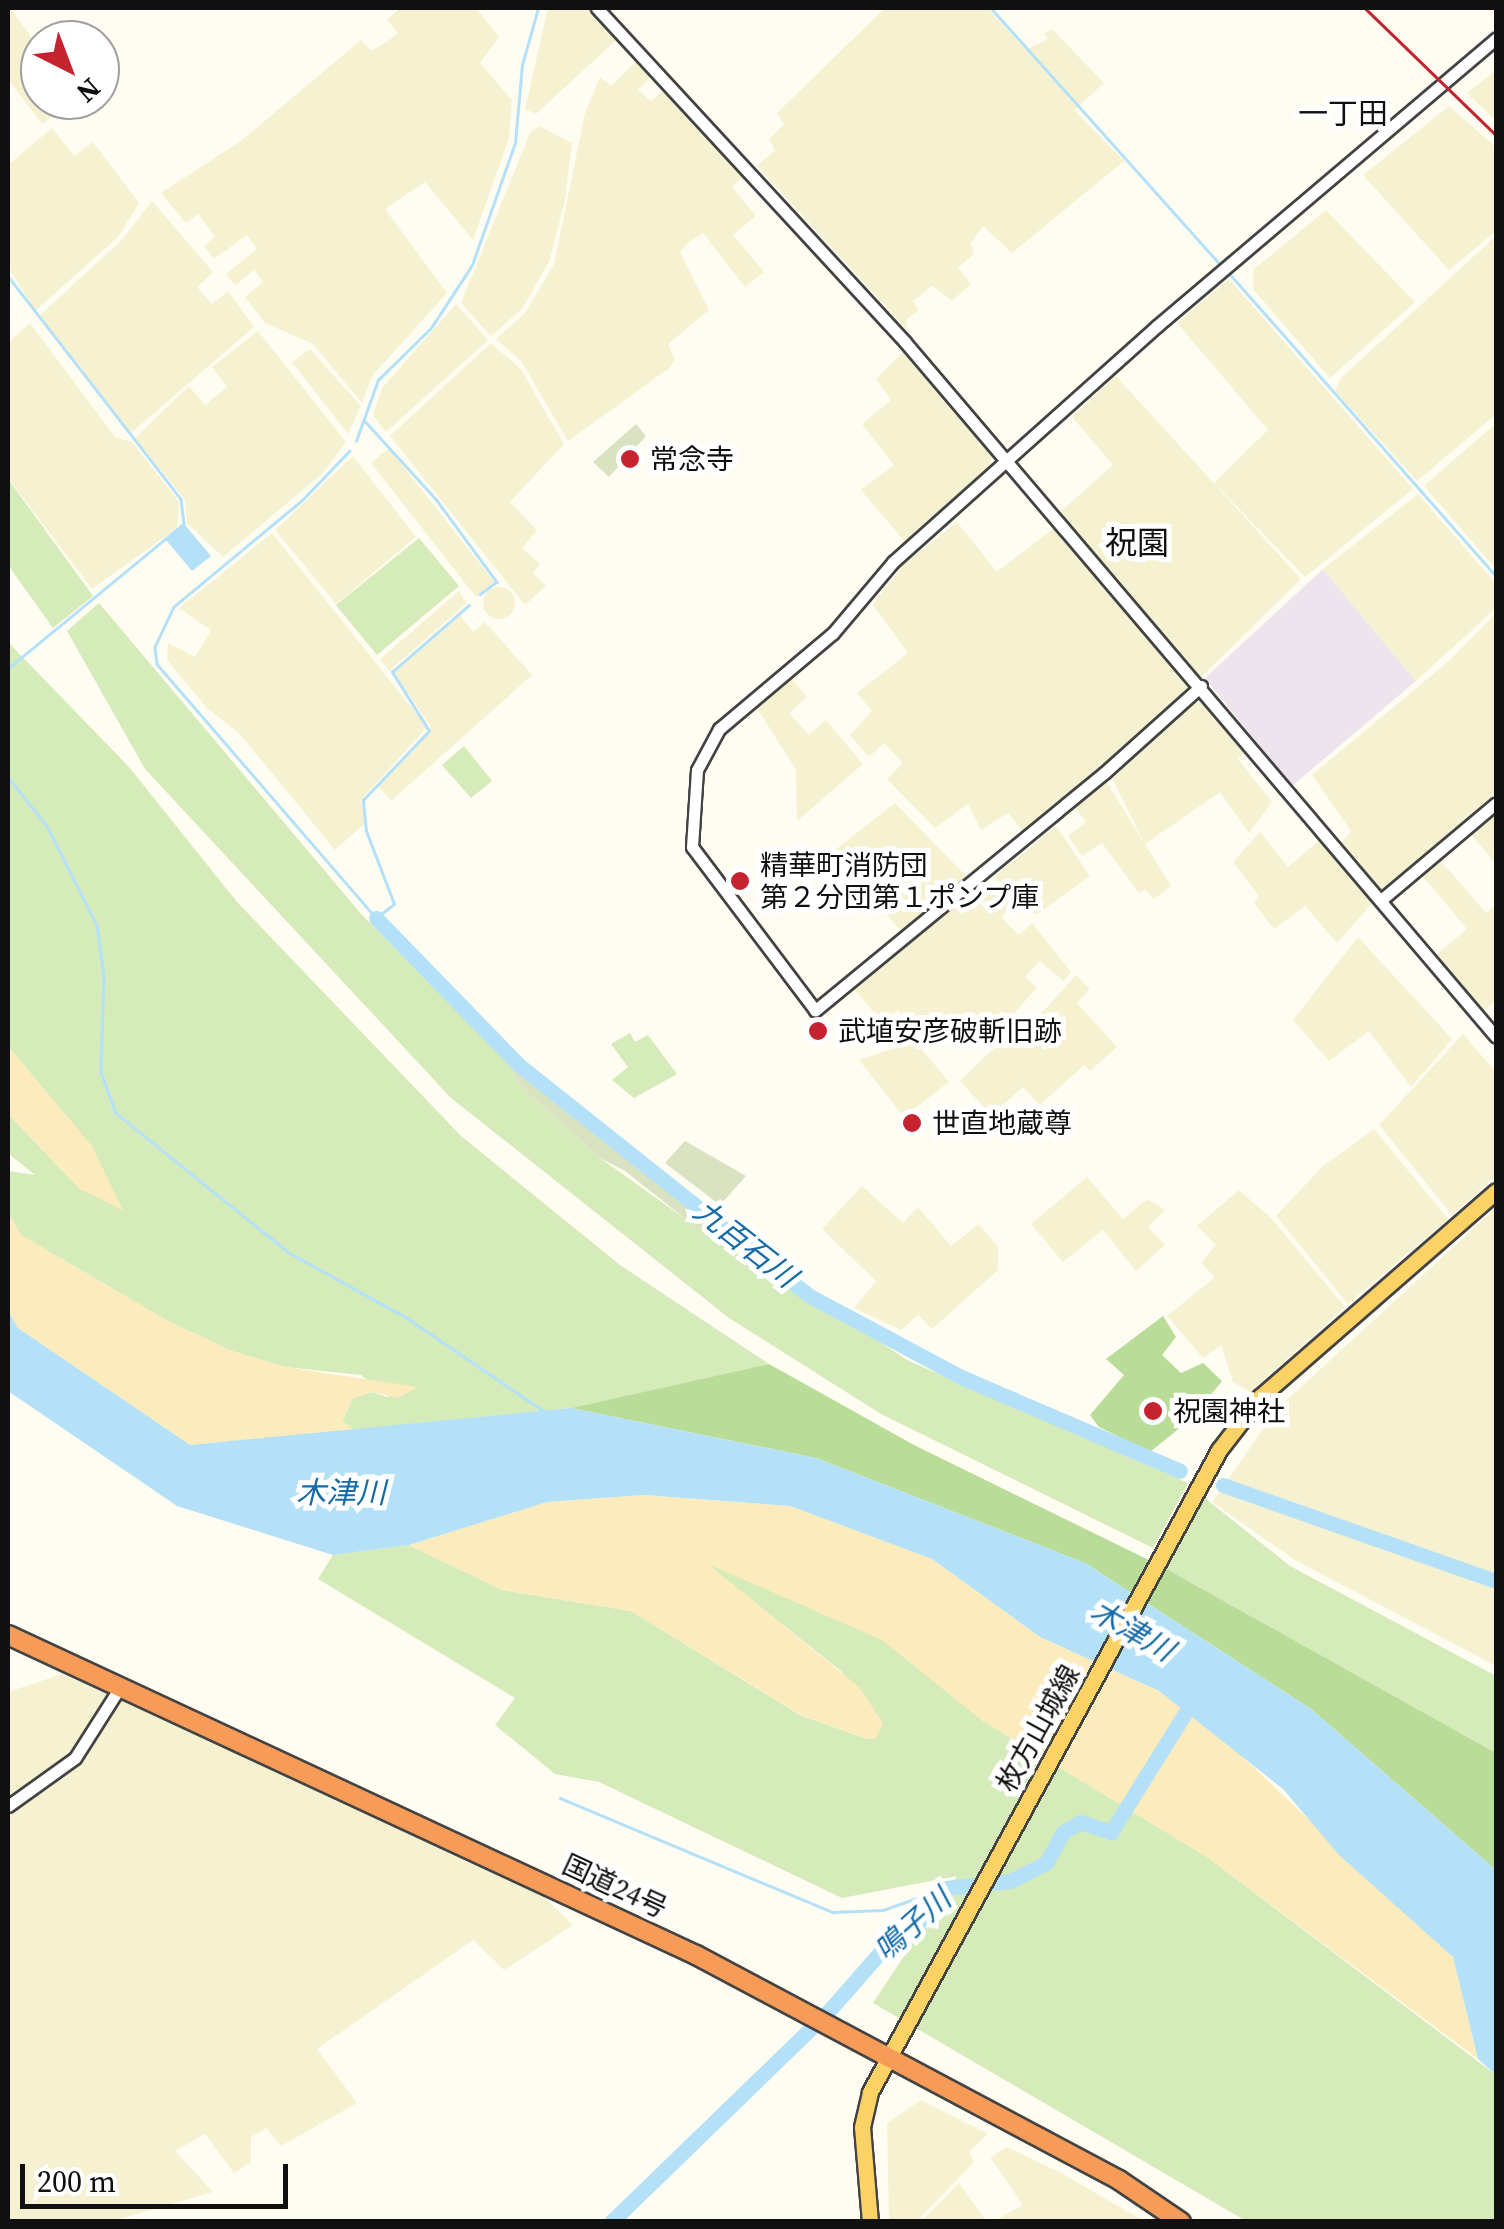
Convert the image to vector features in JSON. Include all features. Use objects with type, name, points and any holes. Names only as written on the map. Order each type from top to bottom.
[{"type":"highway","name":"国道24号","points":[[8,1635],[679,1947],[844,2035],[889,2053],[1119,2180],[1182,2222]]},
{"type":"main road","name":"枚方山城線","points":[[870,2222],[862,2127],[889,2053],[1219,1450],[1260,1397],[1496,1192]]},
{"type":"street","points":[[597,8],[1009,463],[1496,1036]]},
{"type":"street","points":[[1201,686],[1104,773],[815,1010],[692,847],[701,757],[732,717],[855,611],[893,562],[1009,463],[1157,326],[1496,38]]},
{"type":"street","points":[[1381,900],[1496,803]]},
{"type":"street","points":[[8,1806],[75,1758],[120,1686]]},
{"type":"shaded area","points":[[10,8],[20,22],[20,95],[8,79]]},
{"type":"shaded area","points":[[401,8],[476,8],[499,37],[480,63],[512,100],[509,138],[473,240],[425,182],[385,209],[447,293],[372,376],[362,403],[313,344],[265,323],[245,297],[263,282],[254,270],[235,285],[226,274],[257,249],[247,235],[214,259],[204,246],[215,236],[198,214],[186,223],[161,193],[242,140],[361,40],[371,51],[388,41],[398,33],[387,19]]},
{"type":"shaded area","points":[[548,8],[587,8],[617,39],[536,114],[525,109]]},
{"type":"shaded area","points":[[885,8],[987,8],[1026,50],[1048,39],[1044,34],[1052,29],[1104,83],[1074,110],[1124,161],[1012,253],[983,226],[970,244],[974,254],[958,268],[971,284],[952,301],[932,286],[913,301],[919,310],[906,320],[907,330],[757,166],[775,150],[769,139],[784,124],[777,113]]},
{"type":"shaded area","points":[[638,60],[653,74],[638,90],[651,101],[666,88],[744,175],[732,187],[756,216],[733,235],[764,272],[745,287],[703,233],[689,242],[680,252],[709,310],[668,344],[675,360],[668,369],[568,441],[521,361],[496,339],[525,313],[554,264],[585,113],[600,77],[611,86]]},
{"type":"shaded area","points":[[1496,70],[1496,121],[1467,93]]},
{"type":"shaded area","points":[[1449,106],[1496,147],[1496,231],[1449,270],[1363,175]]},
{"type":"shaded area","points":[[539,126],[572,143],[565,200],[549,262],[522,309],[491,336],[461,303],[530,133]]},
{"type":"shaded area","points":[[52,128],[74,156],[93,142],[139,203],[118,237],[35,311],[8,267],[8,165]]},
{"type":"shaded area","points":[[152,201],[213,272],[197,287],[212,304],[228,291],[254,327],[131,433],[39,316],[121,241]]},
{"type":"shaded area","points":[[1326,210],[1415,302],[1330,378],[1253,289],[1254,269]]},
{"type":"shaded area","points":[[1496,236],[1496,414],[1417,481],[1335,391],[1341,378]]},
{"type":"shaded area","points":[[1229,279],[1413,489],[1305,577],[1214,483],[1268,430],[1177,323]]},
{"type":"shaded area","points":[[456,304],[488,340],[386,432],[373,415],[382,388]]},
{"type":"shaded area","points":[[30,323],[115,437],[132,442],[179,502],[177,528],[92,589],[8,478],[8,343]]},
{"type":"shaded area","points":[[258,331],[346,442],[323,473],[223,557],[187,523],[185,500],[135,438],[189,386],[205,405],[227,387],[212,367]]},
{"type":"shaded area","points":[[491,343],[521,369],[564,444],[510,502],[537,530],[522,548],[540,564],[533,573],[546,586],[525,605],[390,436]]},
{"type":"shaded area","points":[[310,349],[361,406],[348,434],[292,362]]},
{"type":"shaded area","points":[[903,352],[992,453],[990,471],[905,542],[861,490],[894,465],[862,424],[891,400],[876,379]]},
{"type":"shaded area","points":[[1116,376],[1301,579],[1201,677],[1059,513],[1113,465],[1072,417]]},
{"type":"shaded area","points":[[1496,423],[1496,569],[1424,486]]},
{"type":"shaded area","points":[[389,448],[494,582],[476,597],[371,463]]},
{"type":"shaded area","points":[[353,456],[416,537],[336,604],[275,530]]},
{"type":"shaded area","points":[[1418,494],[1496,584],[1496,608],[1416,681],[1323,569]]},
{"type":"shaded area","points":[[957,522],[997,572],[1055,527],[1201,686],[1024,832],[1008,813],[981,830],[968,804],[935,828],[887,779],[903,763],[884,743],[869,757],[850,735],[872,711],[857,693],[908,653],[873,605],[903,565]]},
{"type":"shaded area","points":[[272,533],[427,727],[360,801],[368,821],[335,850],[240,734],[207,708],[167,660],[168,643],[195,657],[211,630],[179,608]]},
{"type":"shaded area","points":[[1323,569],[1416,681],[1292,786],[1205,678]]},
{"type":"shaded area","points":[[499,587],[511,591],[515,603],[511,615],[499,619],[487,615],[483,603],[487,591]]},
{"type":"shaded area","points":[[459,591],[467,603],[389,671],[380,659]]},
{"type":"shaded area","points":[[1496,613],[1496,793],[1381,891],[1341,844],[1351,831],[1312,775],[1449,661]]},
{"type":"shaded area","points":[[459,614],[473,632],[485,622],[532,675],[391,801],[378,786],[431,727],[393,671]]},
{"type":"shaded area","points":[[792,679],[807,697],[789,713],[809,735],[826,720],[863,764],[797,821],[796,770],[757,708]]},
{"type":"shaded area","points":[[1191,702],[1209,704],[1248,750],[1238,759],[1272,802],[1249,833],[1220,792],[1145,844],[1111,776]]},
{"type":"shaded area","points":[[1106,781],[1171,886],[1154,899],[1145,889],[1139,893],[1102,843],[1082,856],[1068,836],[1086,822],[1075,808]]},
{"type":"shaded area","points":[[895,803],[968,878],[903,933],[865,889],[855,895],[826,857]]},
{"type":"shaded area","points":[[1493,816],[1496,821],[1496,864],[1470,833]]},
{"type":"shaded area","points":[[1056,826],[1090,876],[1036,915],[994,877]]},
{"type":"shaded area","points":[[1260,832],[1288,867],[1321,839],[1373,902],[1337,943],[1305,906],[1274,929],[1254,903],[1259,896],[1233,862]]},
{"type":"shaded area","points":[[1439,859],[1486,913],[1496,905],[1496,1000],[1484,1011],[1436,955],[1467,929],[1421,874]]},
{"type":"shaded area","points":[[985,882],[1013,904],[1001,917],[1019,935],[1032,923],[1071,972],[1063,981],[1040,961],[1025,977],[1037,988],[1015,1012],[1027,1023],[993,1044],[978,1026],[911,1024],[898,1010],[882,1022],[853,988]]},
{"type":"shaded area","points":[[1358,937],[1452,1039],[1411,1087],[1369,1031],[1329,1061],[1293,1020]]},
{"type":"shaded area","points":[[1076,975],[1090,989],[1077,1003],[1117,1047],[1090,1071],[1084,1065],[1040,1105],[1023,1087],[991,1115],[960,1081],[993,1049],[1020,1037]]},
{"type":"shaded area","points":[[1463,1034],[1496,1072],[1496,1176],[1452,1215],[1379,1125]]},
{"type":"shaded area","points":[[915,1041],[949,1082],[904,1117],[859,1060]]},
{"type":"shaded area","points":[[1374,1129],[1448,1219],[1348,1304],[1276,1216],[1323,1166]]},
{"type":"shaded area","points":[[1087,1177],[1123,1219],[1147,1199],[1165,1210],[1148,1227],[1165,1245],[1136,1271],[1103,1230],[1063,1262],[1031,1224]]},
{"type":"shaded area","points":[[862,1186],[903,1223],[918,1207],[951,1246],[979,1224],[998,1247],[998,1270],[932,1329],[918,1315],[901,1330],[854,1308],[876,1281],[822,1229]]},
{"type":"shaded area","points":[[1239,1190],[1271,1218],[1345,1307],[1250,1392],[1233,1382],[1221,1345],[1203,1358],[1167,1316],[1215,1277],[1201,1263],[1216,1245],[1197,1226]]},
{"type":"shaded area","points":[[1496,1208],[1496,1666],[1295,1560],[1212,1502],[1278,1408]]},
{"type":"shaded area","points":[[62,1674],[535,1888],[573,1925],[504,1970],[473,1940],[317,2049],[357,2103],[281,2146],[266,2128],[251,2137],[251,2162],[234,2173],[205,2134],[175,2151],[213,2192],[113,2221],[8,2221],[8,1692]]},
{"type":"shaded area","points":[[921,2100],[988,2134],[969,2152],[974,2162],[917,2221],[889,2221],[887,2123]]},
{"type":"shaded area","points":[[1007,2147],[1144,2221],[994,2221],[1023,2205],[990,2157]]},
{"type":"shaded area","points":[[959,2183],[986,2221],[921,2221]]},
{"type":"green space","points":[[636,424],[646,436],[609,477],[593,462]]},
{"type":"green space","points":[[8,479],[93,596],[53,628],[8,565]]},
{"type":"green space","points":[[419,538],[459,586],[377,655],[336,605]]},
{"type":"green space","points":[[99,603],[362,915],[513,1066],[516,1082],[600,1158],[757,1270],[772,1270],[907,1360],[1188,1483],[1153,1548],[881,1414],[729,1318],[451,1098],[145,769],[67,631]]},
{"type":"green space","points":[[8,642],[129,767],[237,902],[461,1136],[620,1265],[769,1364],[571,1408],[354,1430],[342,1421],[353,1398],[373,1392],[390,1398],[361,1375],[285,1367],[232,1351],[168,1321],[21,1235],[8,1213],[8,1171],[35,1175],[8,1153],[8,1114],[80,1189],[123,1209],[8,1046]]},
{"type":"green space","points":[[464,746],[492,781],[471,798],[442,765]]},
{"type":"green space","points":[[630,1033],[635,1042],[648,1035],[677,1074],[634,1098],[612,1080],[628,1067],[611,1044]]},
{"type":"green space","points":[[513,1066],[713,1218],[772,1270],[754,1273],[625,1171],[600,1158],[516,1082]]},
{"type":"green space","points":[[685,1141],[746,1176],[720,1205],[665,1163]]},
{"type":"green space","points":[[1163,1316],[1176,1337],[1162,1355],[1181,1373],[1203,1363],[1222,1381],[1192,1418],[1150,1452],[1099,1427],[1090,1415],[1124,1375],[1106,1359]]},
{"type":"green space","points":[[769,1364],[914,1445],[1163,1567],[1496,1753],[1496,1870],[1311,1709],[1085,1563],[816,1458],[571,1408]]},
{"type":"green space","points":[[1201,1495],[1290,1566],[1496,1676],[1496,1753],[1163,1567]]},
{"type":"green space","points":[[409,1545],[502,1590],[631,1611],[800,1715],[867,1739],[842,1672],[703,1561],[883,1640],[983,1721],[1207,1857],[1496,2075],[1496,2221],[1246,2221],[873,2003],[957,1876],[842,1898],[599,1782],[555,1774],[495,1725],[515,1698],[318,1579],[333,1555]]},
{"type":"sand","points":[[8,1046],[92,1146],[123,1210],[80,1189],[8,1114]]},
{"type":"sand","points":[[8,1213],[21,1235],[168,1321],[232,1351],[285,1367],[418,1387],[398,1398],[373,1392],[353,1398],[342,1421],[354,1430],[190,1445],[18,1328],[8,1311]]},
{"type":"sand","points":[[644,1495],[790,1506],[932,1559],[1040,1637],[1159,1691],[1205,1721],[1453,1957],[1478,2059],[1207,1857],[983,1721],[882,1640],[708,1564],[859,1687],[883,1723],[876,1739],[867,1739],[801,1715],[631,1611],[502,1590],[409,1545],[547,1502]]},
{"type":"water","points":[[184,524],[211,556],[192,571],[166,540]]},
{"type":"water","name":"木津川","points":[[8,1311],[18,1328],[190,1445],[571,1408],[816,1458],[1085,1563],[1311,1709],[1496,1870],[1496,2075],[1478,2059],[1453,1957],[1339,1855],[1283,1789],[1159,1691],[1040,1637],[932,1559],[790,1506],[644,1495],[547,1502],[409,1545],[333,1555],[177,1506],[8,1391]]},
{"type":"waterway","points":[[356,441],[378,380],[431,328],[472,265],[515,143],[522,65],[538,8]]},
{"type":"waterway","points":[[991,8],[1220,264]]},
{"type":"waterway","points":[[1229,273],[1496,576]]},
{"type":"waterway","points":[[8,276],[181,499],[184,524],[8,669]]},
{"type":"waterway","points":[[365,421],[436,499],[497,582],[480,595]]},
{"type":"waterway","points":[[350,451],[303,500],[174,607],[155,647],[157,664],[376,918],[394,904],[366,831],[363,800],[429,731],[392,672],[469,605]]},
{"type":"waterway","points":[[8,777],[47,826],[97,925],[104,976],[101,1072],[116,1113],[288,1252],[407,1318],[544,1411]]},
{"type":"waterway","name":"九百石川","points":[[376,918],[519,1065],[808,1295],[961,1377],[1180,1471]]},
{"type":"waterway","name":"九百石川","points":[[1223,1485],[1496,1581]]},
{"type":"waterway","name":"鳴子川","points":[[611,2222],[827,2013],[883,1949],[935,1912],[945,1888],[1010,1881],[1046,1863],[1063,1832],[1080,1822],[1111,1832],[1198,1692]]},
{"type":"waterway","points":[[560,1798],[833,1912],[883,1910],[945,1888]]},
{"type":"railway","points":[[1365,8],[1496,135]]},
{"type":"place","name":"常念寺","points":[[630,459]]},
{"type":"place","name":"精華町消防団 第２分団第１ポンプ庫","points":[[740,881]]},
{"type":"place","name":"武埴安彦破斬旧跡","points":[[818,1031]]},
{"type":"place","name":"世直地蔵尊","points":[[912,1123]]},
{"type":"place","name":"祝園神社","points":[[1153,1411]]},
{"type":"district","name":"一丁田","points":[[1343,114]]},
{"type":"district","name":"祝園","points":[[1137,543]]}]
